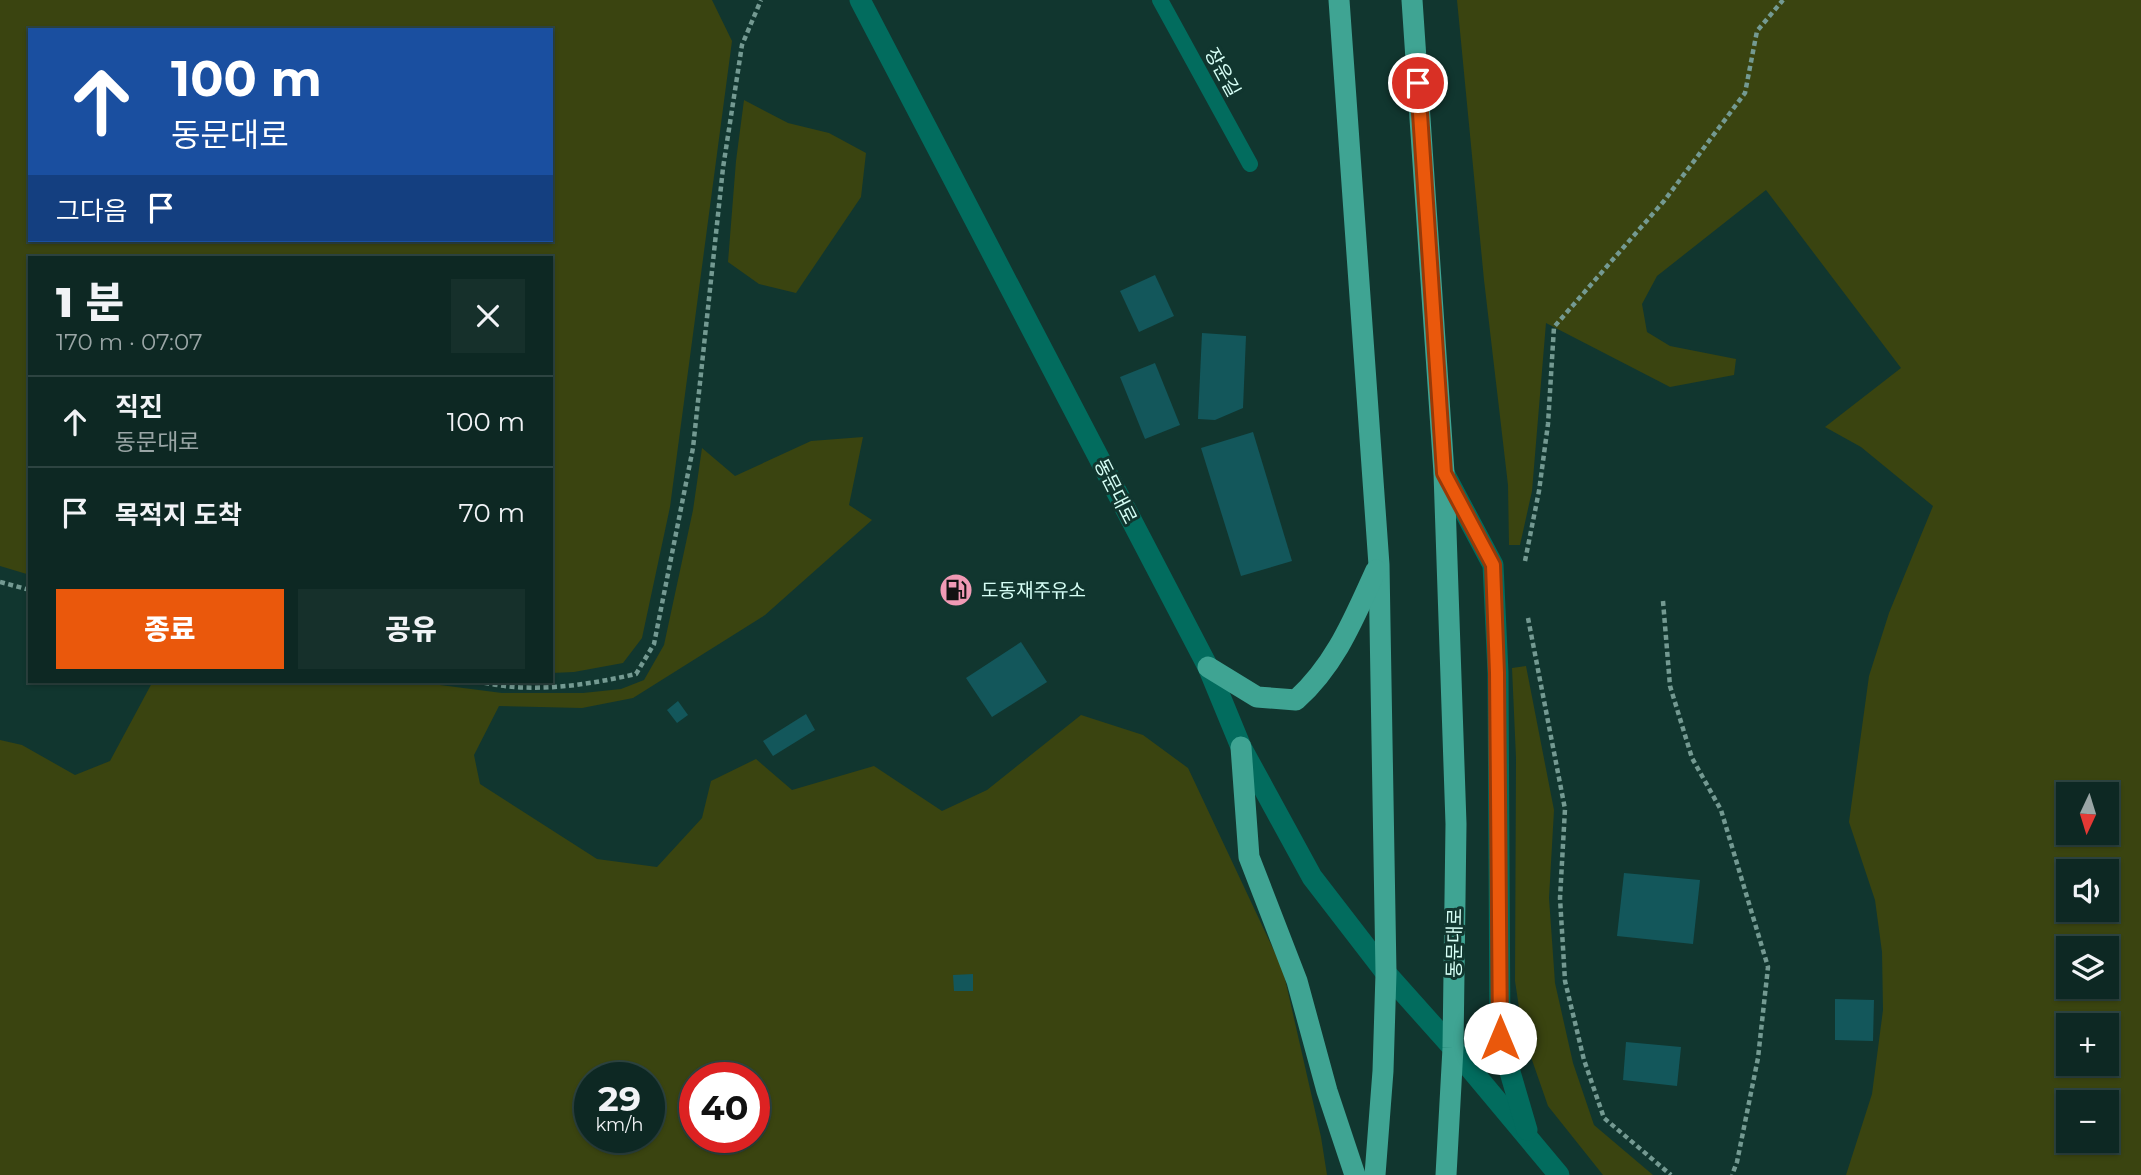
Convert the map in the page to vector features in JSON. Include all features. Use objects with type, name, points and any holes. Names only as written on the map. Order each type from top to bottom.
[{"type":"main road","name":"동문대로","points":[[860,0],[1208,667],[1241,747],[1312,877],[1386,973],[1453,1048]]},
{"type":"main road","points":[[1339,0],[1379,565],[1386,973],[1383,1071],[1374,1175]]},
{"type":"main road","name":"동문대로","points":[[1412,0],[1444,473],[1456,824],[1453,1048],[1446,1175]]},
{"type":"main road","points":[[1444,473],[1493,565],[1497,673],[1500,1038],[1531,1142]]},
{"type":"main road","points":[[1208,667],[1257,697],[1296,700],[1318,680],[1342,644],[1379,565]]},
{"type":"main road","points":[[1241,747],[1249,857],[1297,981],[1355,1175]]},
{"type":"main road","points":[[1453,1048],[1559,1175]]},
{"type":"lane","name":"장운길","points":[[1160,0],[1250,164]]},
{"type":"path","points":[[484,683],[497,686],[577,687],[636,674],[654,643],[693,448],[723,167],[742,45],[761,0]]},
{"type":"path","points":[[1524,572],[1525,550],[1539,491],[1548,424],[1554,327],[1664,201],[1745,93],[1757,31],[1783,0]]},
{"type":"path","points":[[0,582],[28,589]]},
{"type":"path","points":[[1663,601],[1670,686],[1692,758],[1721,810],[1768,967],[1758,1058],[1732,1175]]},
{"type":"path","points":[[1526,608],[1565,809],[1560,898],[1565,981],[1584,1060],[1604,1118],[1671,1175]]},
{"type":"green space","points":[[0,0],[712,0],[732,41],[670,507],[642,638],[623,663],[553,673],[553,256],[28,256],[28,574],[0,566]]},
{"type":"green space","points":[[1457,0],[2141,0],[2141,1175],[1846,1175],[1872,1094],[1883,1010],[1882,952],[1875,900],[1849,822],[1869,676],[1889,613],[1933,506],[1861,447],[1825,427],[1901,368],[1766,190],[1657,276],[1642,304],[1647,332],[1670,346],[1736,359],[1734,375],[1670,387],[1546,323],[1532,491],[1520,545],[1509,545],[1508,485],[1484,280]]},
{"type":"green space","points":[[744,100],[788,123],[829,133],[866,153],[861,197],[796,293],[759,284],[728,262]]},
{"type":"green space","points":[[863,437],[849,505],[872,520],[765,615],[633,698],[582,708],[499,706],[474,755],[480,784],[597,859],[657,867],[702,818],[711,781],[756,759],[792,790],[874,766],[942,811],[987,790],[1081,715],[1143,735],[1188,768],[1283,970],[1321,1137],[1327,1175],[0,1175],[0,740],[22,745],[75,775],[110,761],[152,683],[424,683],[502,693],[583,693],[621,689],[644,680],[664,645],[693,510],[702,448],[735,476],[811,441]]},
{"type":"green space","points":[[1526,666],[1554,810],[1549,898],[1555,983],[1573,1063],[1594,1125],[1653,1175],[1603,1175],[1548,1106],[1523,1034],[1515,981],[1516,758],[1512,668]]},
{"type":"building","points":[[1155,275],[1174,316],[1139,332],[1120,291]]},
{"type":"building","points":[[1202,333],[1246,336],[1243,408],[1215,420],[1198,419]]},
{"type":"building","points":[[1155,363],[1180,425],[1145,439],[1120,377]]},
{"type":"building","points":[[1253,432],[1292,561],[1241,576],[1201,448]]},
{"type":"building","points":[[1021,642],[1047,682],[992,717],[966,678]]},
{"type":"building","points":[[678,701],[688,715],[677,723],[667,710]]},
{"type":"building","points":[[806,714],[815,730],[773,756],[763,741]]},
{"type":"building","points":[[1624,873],[1700,880],[1693,944],[1617,936]]},
{"type":"building","points":[[973,974],[973,991],[954,991],[953,975]]},
{"type":"building","points":[[1835,999],[1874,1000],[1873,1041],[1835,1040]]},
{"type":"building","points":[[1626,1042],[1681,1047],[1677,1086],[1623,1080]]},
{"type":"place","name":"도동재주유소","points":[[956,590]]},
{"type":"route","points":[[1418,83],[1444,473],[1493,565],[1497,673],[1500,1038]]}]
